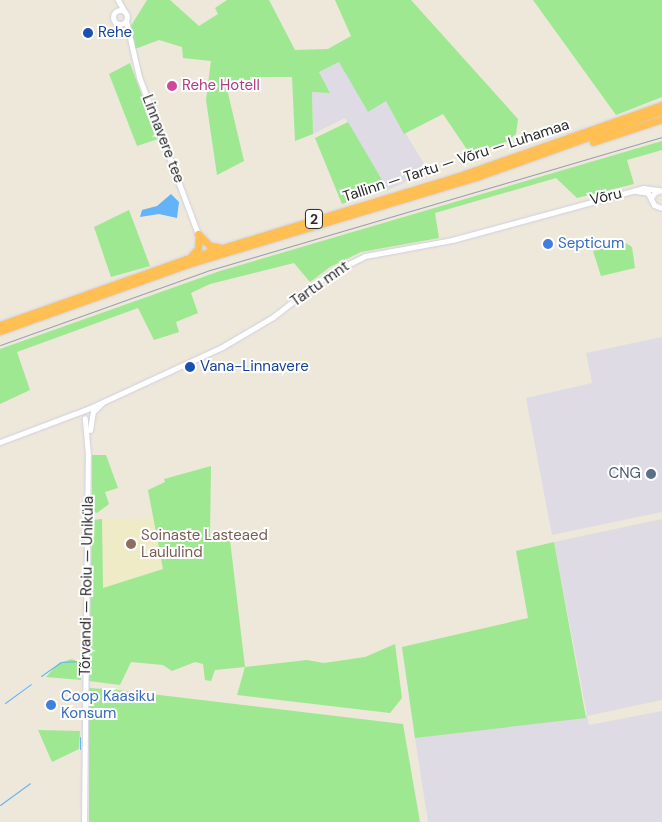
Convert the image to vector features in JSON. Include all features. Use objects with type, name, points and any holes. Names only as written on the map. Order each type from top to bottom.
[{"type":"highway","name":"Tallinn — Tartu — Võru — Luhamaa","points":[[0,324],[226,246],[464,174],[662,105]]},
{"type":"highway","name":"Tallinn — Tartu — Võru — Luhamaa","points":[[0,331],[188,264],[529,158],[662,111]]},
{"type":"highway","points":[[529,158],[662,120]]},
{"type":"highway","points":[[198,234],[210,246],[226,246]]},
{"type":"highway","points":[[186,259],[198,251],[198,234]]},
{"type":"street","name":"Linnavere tee","points":[[116,0],[125,11],[129,43]]},
{"type":"street","name":"Linnavere tee","points":[[116,0],[115,13],[117,22],[129,43],[198,234]]},
{"type":"street","points":[[115,13],[125,11]]},
{"type":"street","points":[[117,22],[126,21]]},
{"type":"street","name":"Võru","points":[[580,203],[647,187],[661,190]]},
{"type":"street","points":[[661,190],[651,198],[661,208]]},
{"type":"street","name":"Võru","points":[[633,191],[645,192],[651,198]]},
{"type":"street","name":"Tartu mnt","points":[[92,413],[106,400],[242,337],[354,261],[452,240],[580,203]]},
{"type":"street","points":[[0,442],[84,409],[92,413]]},
{"type":"street","name":"Tõrvandi — Roiu — Uniküla","points":[[84,409],[88,440]]},
{"type":"street","points":[[70,415],[84,417],[92,413]]},
{"type":"street","name":"Tõrvandi — Roiu — Uniküla","points":[[84,822],[88,440],[92,413]]},
{"type":"shaded area","points":[[339,62],[386,101],[429,172],[388,190],[345,118],[313,134],[312,92],[330,93],[319,72]]},
{"type":"shaded area","points":[[662,337],[662,512],[552,535],[526,398],[592,383],[586,353]]},
{"type":"shaded area","name":"Soinaste Lasteaed Laululind","points":[[153,518],[164,569],[103,588],[102,519]]},
{"type":"shaded area","points":[[662,519],[662,700],[587,716],[589,725],[662,711],[662,822],[428,822],[415,738],[587,715],[554,542]]},
{"type":"green space","points":[[147,0],[170,0],[199,26],[218,14],[215,8],[227,0],[269,0],[295,50],[328,49],[351,36],[335,0],[411,0],[518,119],[516,134],[507,142],[470,154],[443,114],[404,134],[386,101],[368,112],[339,62],[319,72],[330,93],[312,92],[313,134],[295,141],[292,77],[250,77],[251,88],[227,89],[244,161],[217,175],[206,100],[211,61],[183,58],[182,47],[159,40],[135,49],[129,29]]},
{"type":"green space","points":[[533,0],[662,0],[662,97],[616,115]]},
{"type":"green space","points":[[130,63],[158,139],[137,146],[109,74]]},
{"type":"green space","points":[[348,122],[388,190],[342,204],[315,138]]},
{"type":"green space","points":[[662,141],[662,150],[627,160],[634,184],[577,198],[556,178],[435,213],[439,238],[361,252],[330,267],[310,282],[294,263],[210,284],[191,293],[198,313],[176,322],[179,332],[154,340],[138,308],[17,352],[30,390],[0,404],[0,349],[220,271]]},
{"type":"green space","points":[[129,210],[150,266],[111,277],[94,227]]},
{"type":"green space","points":[[626,243],[632,247],[635,268],[601,276],[593,251]]},
{"type":"green space","points":[[92,455],[106,455],[118,488],[105,492],[109,504],[97,513],[92,511]]},
{"type":"green space","points":[[211,466],[210,536],[213,540],[230,540],[245,667],[215,670],[211,681],[205,680],[203,664],[195,662],[172,671],[163,665],[131,662],[120,685],[89,681],[92,520],[102,519],[103,588],[163,569],[148,490],[165,482],[164,479]]},
{"type":"green space","points":[[554,542],[586,718],[415,738],[402,647],[528,618],[516,551]]},
{"type":"green space","points":[[395,644],[402,698],[390,713],[237,695],[245,667],[307,660],[324,663],[365,657]]},
{"type":"green space","points":[[72,659],[81,664],[81,680],[46,677],[59,663]]},
{"type":"green space","points":[[89,688],[104,689],[103,706],[109,689],[403,724],[420,822],[89,822]]},
{"type":"green space","points":[[38,730],[80,731],[79,749],[52,762]]},
{"type":"water","points":[[171,194],[179,202],[177,218],[159,214],[140,217],[142,210],[157,206]]},
{"type":"waterway","points":[[41,676],[61,662],[81,661]]},
{"type":"waterway","points":[[5,703],[31,684]]},
{"type":"waterway","points":[[80,737],[80,749]]},
{"type":"waterway","points":[[0,805],[30,783]]},
{"type":"railway","points":[[0,345],[210,270],[662,137]]},
{"type":"place","name":"Rehe","points":[[88,33]]},
{"type":"place","name":"Rehe Hotell","points":[[172,86]]},
{"type":"place","name":"Septicum","points":[[548,244]]},
{"type":"place","name":"Vana-Linnavere","points":[[190,367]]},
{"type":"place","name":"CNG","points":[[651,474]]},
{"type":"place","name":"Soinaste Lasteaed Laululind","points":[[131,544]]},
{"type":"place","name":"Coop Kaasiku Konsum","points":[[51,705]]}]
